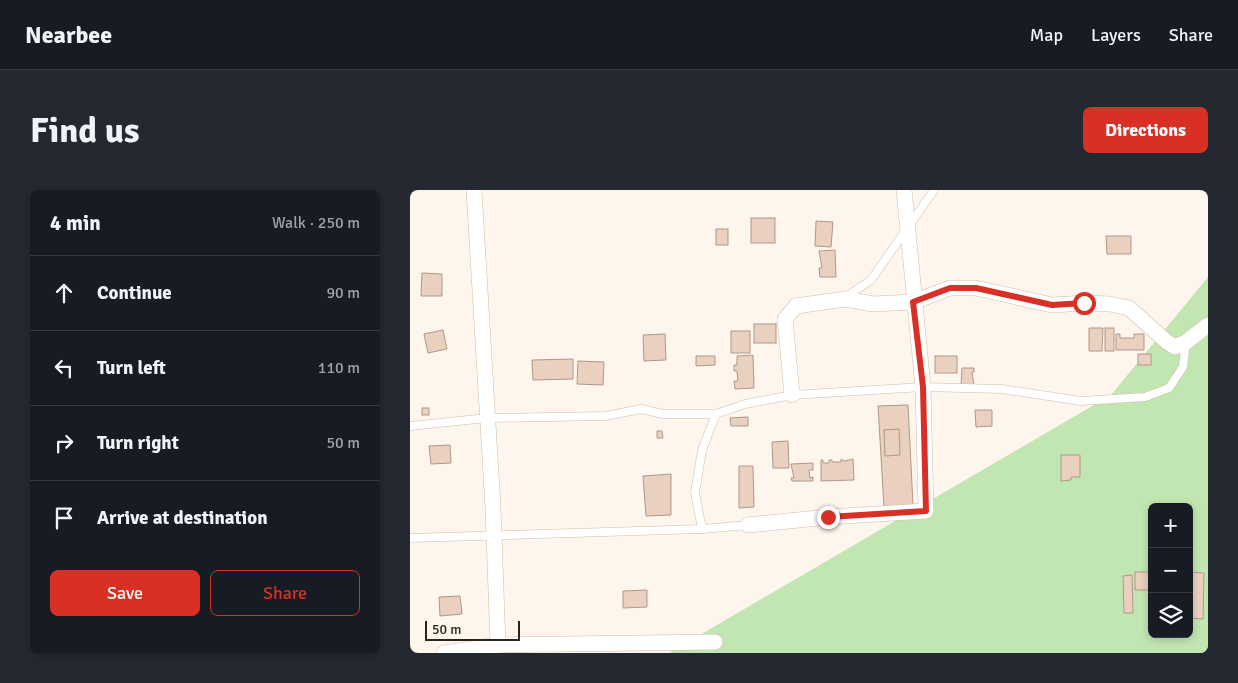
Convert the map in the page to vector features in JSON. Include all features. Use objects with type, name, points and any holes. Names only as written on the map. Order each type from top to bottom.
[{"type":"street","points":[[474,190],[488,418],[498,645]]},
{"type":"street","points":[[748,525],[828,517],[926,511],[923,387],[913,302],[904,190]]},
{"type":"street","points":[[792,395],[784,319],[796,306],[845,299],[873,304],[913,302],[950,288],[976,288],[1052,305],[1110,304],[1129,308],[1167,342],[1176,346],[1186,342],[1208,326]]},
{"type":"street","points":[[444,653],[498,645],[715,642]]},
{"type":"lane","points":[[845,299],[871,280],[934,190]]},
{"type":"lane","points":[[410,426],[488,418],[605,416],[641,409],[664,414],[716,414],[745,404],[792,395],[923,387],[1002,390],[1081,401],[1145,397],[1169,388],[1183,367],[1186,342]]},
{"type":"lane","points":[[702,529],[695,493],[702,450],[716,414]]},
{"type":"lane","points":[[410,538],[702,529],[748,525]]},
{"type":"green space","points":[[1208,277],[1208,653],[669,653],[1111,395]]},
{"type":"building","points":[[751,218],[775,218],[775,243],[751,243]]},
{"type":"building","points":[[816,221],[833,222],[831,247],[815,246]]},
{"type":"building","points":[[716,229],[728,229],[728,245],[716,245]]},
{"type":"building","points":[[1106,236],[1131,236],[1131,254],[1107,254]]},
{"type":"building","points":[[835,250],[836,277],[820,277],[819,268],[822,268],[819,251]]},
{"type":"building","points":[[422,273],[442,274],[442,296],[421,296]]},
{"type":"building","points":[[754,324],[776,324],[776,343],[754,343]]},
{"type":"building","points":[[1089,328],[1103,328],[1102,351],[1089,351]]},
{"type":"building","points":[[1105,328],[1114,328],[1114,351],[1105,351]]},
{"type":"building","points":[[443,330],[447,349],[428,353],[424,334]]},
{"type":"building","points":[[731,331],[750,331],[750,353],[731,353]]},
{"type":"building","points":[[665,334],[666,360],[644,361],[643,335]]},
{"type":"building","points":[[1116,334],[1120,334],[1120,338],[1134,338],[1134,334],[1144,334],[1144,350],[1116,350]]},
{"type":"building","points":[[1138,354],[1151,354],[1151,365],[1138,365]]},
{"type":"building","points":[[753,355],[754,388],[735,389],[734,381],[738,381],[737,371],[734,371],[734,365],[737,365],[737,356]]},
{"type":"building","points":[[696,356],[715,356],[715,365],[696,366]]},
{"type":"building","points":[[935,356],[957,356],[957,373],[935,373]]},
{"type":"building","points":[[573,359],[573,379],[533,380],[532,360]]},
{"type":"building","points":[[578,361],[604,362],[603,385],[577,384]]},
{"type":"building","points":[[962,368],[974,368],[974,372],[972,372],[974,385],[961,385]]},
{"type":"building","points":[[908,405],[913,505],[884,507],[878,406]]},
{"type":"building","points":[[422,408],[429,408],[429,415],[422,415]]},
{"type":"building","points":[[975,410],[992,410],[992,426],[976,427]]},
{"type":"building","points":[[748,417],[748,426],[731,426],[730,418]]},
{"type":"building","points":[[899,429],[900,455],[885,456],[884,430]]},
{"type":"building","points":[[657,431],[662,431],[663,438],[657,438]]},
{"type":"building","points":[[788,441],[789,468],[773,468],[772,442]]},
{"type":"building","points":[[450,445],[451,463],[431,464],[429,446]]},
{"type":"building","points":[[1061,455],[1080,455],[1080,477],[1071,477],[1071,480],[1061,481]]},
{"type":"building","points":[[841,459],[844,461],[853,459],[854,480],[821,481],[821,460],[823,460],[823,463],[829,463],[829,460],[841,462]]},
{"type":"building","points":[[813,463],[813,470],[809,470],[810,478],[813,477],[813,481],[792,481],[791,478],[794,478],[791,464]]},
{"type":"building","points":[[739,466],[753,466],[754,507],[739,508]]},
{"type":"building","points":[[671,474],[671,515],[646,516],[643,476]]},
{"type":"building","points":[[1135,572],[1148,572],[1148,590],[1135,590]]},
{"type":"building","points":[[1193,572],[1204,573],[1203,619],[1193,618]]},
{"type":"building","points":[[1132,575],[1133,613],[1124,613],[1123,576]]},
{"type":"building","points":[[647,590],[647,607],[623,608],[623,591]]},
{"type":"building","points":[[460,596],[462,614],[440,616],[439,597]]},
{"type":"route","points":[[828,517],[926,511],[923,387],[913,302],[950,288],[976,288],[1052,305],[1084,303]]}]
